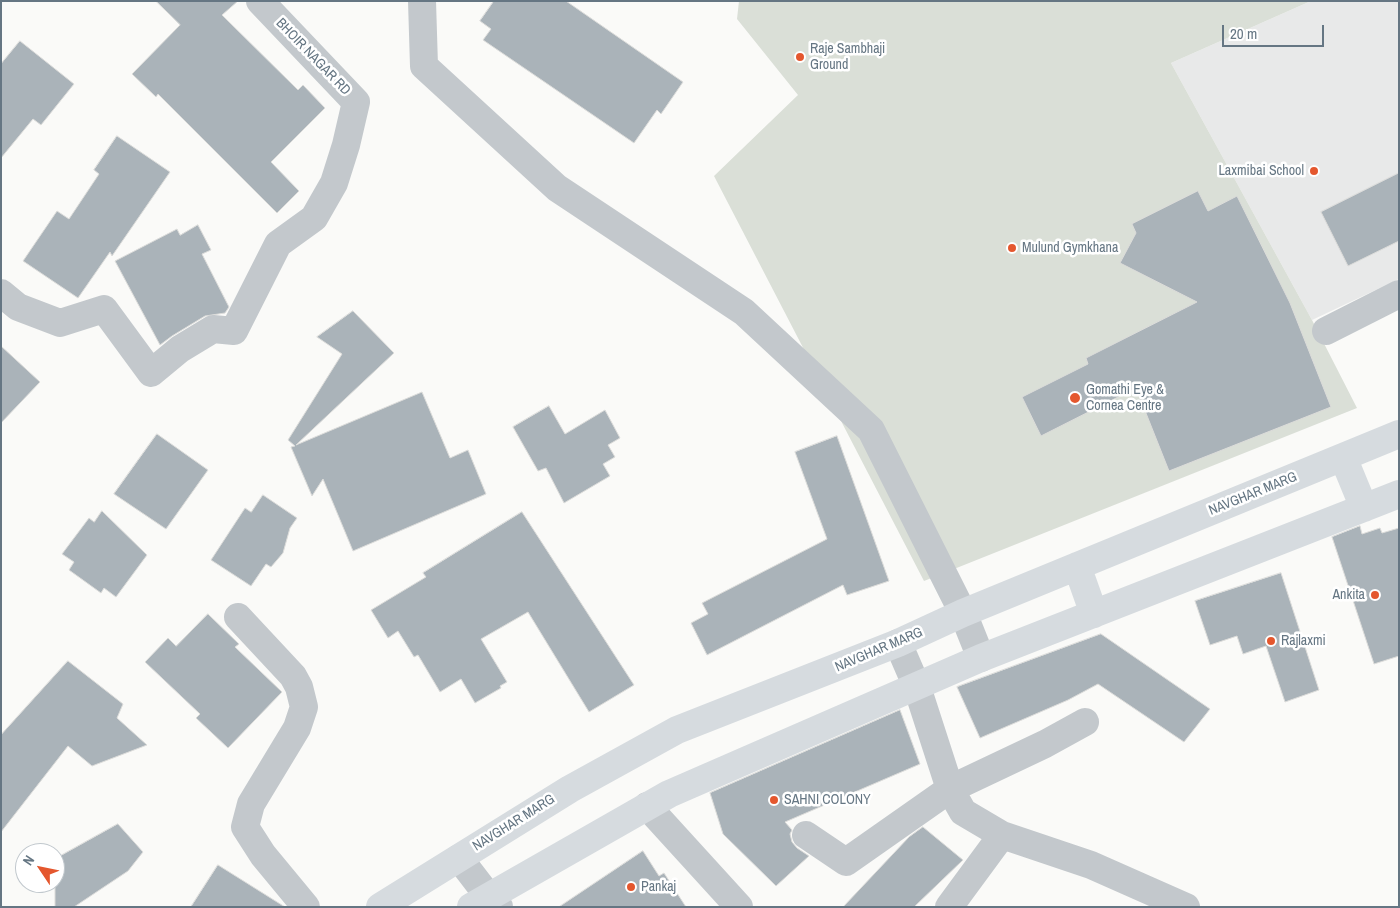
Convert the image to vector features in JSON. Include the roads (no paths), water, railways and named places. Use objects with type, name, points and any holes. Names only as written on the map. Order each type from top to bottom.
[{"type":"main road","name":"NAVGHAR MARG","points":[[380,907],[570,789],[677,730],[898,643],[963,613],[1399,434]]},
{"type":"main road","points":[[1343,457],[1364,508]]},
{"type":"main road","points":[[487,903],[669,794],[981,658],[1399,494]]},
{"type":"main road","points":[[1077,566],[1094,614]]},
{"type":"street","name":"BHOIR NAGAR RD","points":[[1,293],[18,307],[60,323],[104,309],[151,373],[180,349],[213,329],[234,331],[278,244],[314,218],[334,183],[346,145],[356,102],[260,1]]},
{"type":"street","points":[[422,1],[424,66],[557,188],[744,312],[871,430],[963,613],[981,658]]},
{"type":"street","points":[[1326,331],[1399,294]]},
{"type":"street","points":[[238,617],[293,676],[304,707],[297,728],[251,804],[245,827],[263,856],[306,907]]},
{"type":"street","points":[[898,643],[917,687],[950,789],[964,812],[1002,835],[1091,865],[1186,907]]},
{"type":"street","points":[[806,835],[846,862],[950,789],[1045,744],[1085,722]]},
{"type":"street","points":[[647,806],[738,907]]},
{"type":"street","points":[[949,907],[1002,835]]},
{"type":"street","points":[[459,858],[487,903]]},
{"type":"place","name":"Raje Sambhaji Ground","points":[[800,57]]},
{"type":"place","name":"Laxmibai School","points":[[1314,171]]},
{"type":"place","name":"Mulund Gymkhana","points":[[1012,248]]},
{"type":"place","name":"Gomathi Eye & Cornea Centre","points":[[1075,398]]},
{"type":"place","name":"Ankita","points":[[1375,595]]},
{"type":"place","name":"Rajlaxmi","points":[[1271,641]]},
{"type":"place","name":"SAHNI COLONY","points":[[774,800]]},
{"type":"place","name":"Pankaj","points":[[631,887]]}]
